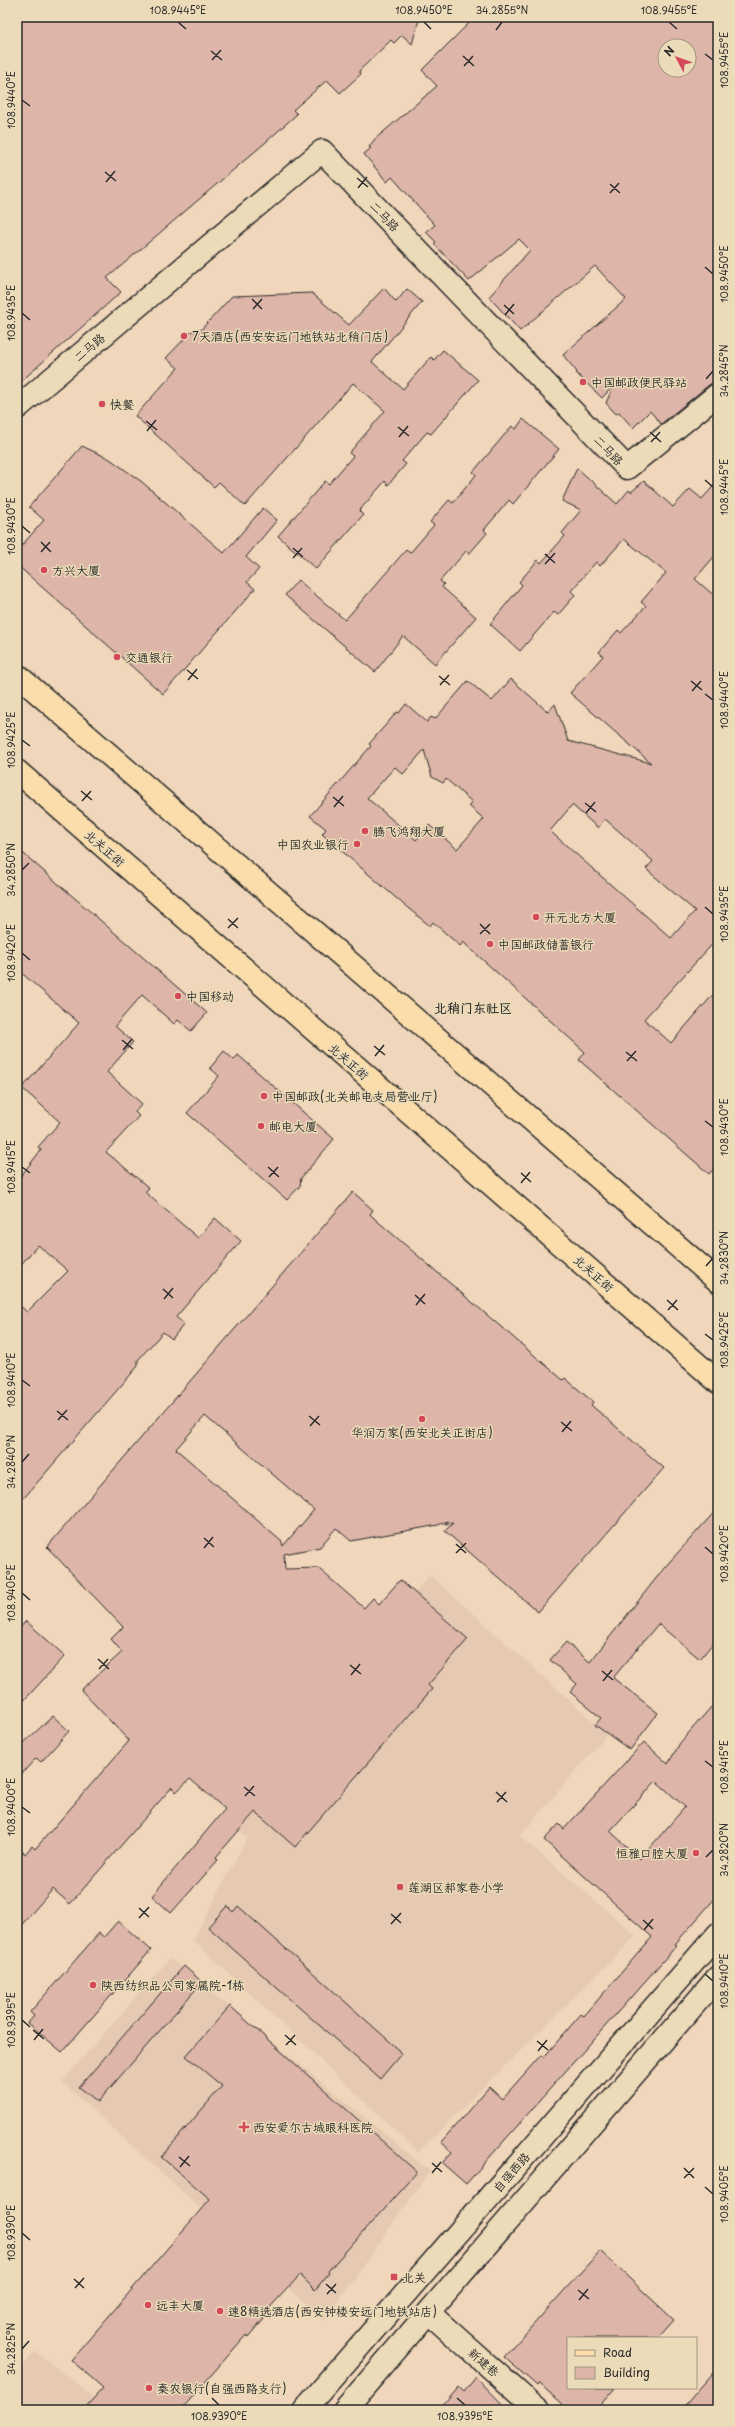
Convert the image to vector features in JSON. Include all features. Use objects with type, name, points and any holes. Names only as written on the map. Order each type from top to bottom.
[{"type":"main road","name":"二马路","points":[[17,408],[322,150],[626,468],[718,394]]},
{"type":"main road","points":[[17,675],[718,1281]]},
{"type":"main road","name":"北关正街","points":[[17,771],[718,1382]]},
{"type":"main road","name":"自强西路","points":[[304,2410],[718,1934]]},
{"type":"main road","points":[[344,2410],[718,1977]]},
{"type":"main road","name":"新建巷","points":[[429,2313],[538,2410]]},
{"type":"shaded area","name":"莲湖区郝家巷小学","points":[[430,1575],[607,1734],[520,1836],[636,1936],[418,2152],[193,1940],[247,1838],[223,1818]]},
{"type":"shaded area","name":"西安爱尔古城眼科医院","points":[[170,1958],[430,2171],[324,2321],[62,2082]]},
{"type":"shaded area","points":[[36,2351],[109,2410],[17,2410],[17,2371]]},
{"type":"building","points":[[17,17],[422,17],[419,20],[412,44],[402,35],[394,43],[391,40],[359,71],[361,74],[340,93],[327,80],[293,110],[297,114],[266,142],[107,278],[121,292],[17,385]]},
{"type":"building","points":[[475,17],[718,17],[718,382],[710,384],[661,424],[650,411],[633,428],[619,412],[616,414],[606,403],[614,385],[602,398],[576,373],[577,372],[563,355],[626,299],[595,266],[520,331],[489,297],[530,250],[519,239],[469,281],[434,244],[436,242],[426,232],[435,225],[392,177],[387,182],[364,154],[371,148],[369,147],[374,140],[437,86],[422,70]]},
{"type":"building","points":[[384,288],[396,302],[407,289],[422,302],[372,362],[403,389],[431,357],[434,360],[443,350],[478,380],[431,434],[427,432],[402,461],[406,464],[388,485],[385,481],[359,511],[363,515],[316,569],[278,536],[325,481],[329,484],[353,456],[349,453],[385,411],[353,383],[245,506],[219,482],[214,487],[135,416],[178,368],[166,358],[193,330],[197,334],[232,296],[312,293],[349,325]]},
{"type":"building","points":[[523,419],[559,449],[513,504],[509,500],[484,530],[487,533],[469,554],[466,551],[440,581],[444,584],[442,587],[476,617],[435,664],[403,636],[375,672],[285,595],[298,580],[345,620],[406,550],[410,553],[434,525],[430,522],[449,500],[453,503],[476,475],[473,472],[512,426],[516,429]]},
{"type":"building","points":[[82,446],[110,459],[142,482],[224,553],[263,508],[277,520],[246,557],[259,569],[247,582],[255,589],[163,694],[17,565],[17,551],[44,520],[29,507]]},
{"type":"building","points":[[577,468],[617,504],[629,490],[631,492],[644,481],[673,507],[690,489],[702,499],[718,481],[718,552],[695,579],[718,599],[718,938],[644,1019],[671,1043],[718,989],[718,1164],[709,1174],[579,1060],[585,1052],[463,942],[460,946],[433,922],[430,926],[403,904],[322,834],[326,829],[310,816],[371,746],[369,744],[406,704],[427,722],[431,717],[435,719],[468,681],[492,701],[511,679],[548,712],[555,704],[568,741],[651,763],[570,693],[603,656],[599,652],[618,630],[621,633],[646,606],[641,602],[666,573],[624,539],[600,566],[596,562],[571,591],[575,595],[558,615],[554,612],[520,651],[490,624],[522,585],[519,582],[538,560],[541,563],[565,536],[562,533],[581,510],[562,501]],"holes":[[[424,750],[432,777],[443,783],[446,779],[472,802],[469,806],[484,819],[457,849],[429,825],[416,840],[367,798],[395,767],[403,774]],[[572,805],[598,828],[605,819],[653,861],[646,869],[695,911],[671,938],[550,831]]]},
{"type":"building","points":[[17,848],[207,1013],[191,1031],[178,1020],[174,1024],[142,995],[115,1026],[133,1042],[107,1072],[142,1104],[135,1112],[139,1116],[106,1152],[149,1188],[145,1192],[198,1238],[215,1218],[241,1241],[176,1317],[184,1324],[172,1339],[163,1332],[138,1360],[138,1366],[17,1506],[17,1303],[27,1312],[68,1271],[38,1245],[17,1269],[17,1181],[41,1150],[38,1147],[60,1122],[22,1088],[79,1023],[17,969]]},
{"type":"building","name":"邮电大厦","points":[[224,1051],[234,1060],[238,1055],[334,1139],[301,1178],[300,1186],[287,1200],[187,1113],[219,1076],[210,1068]]},
{"type":"building","points":[[353,1192],[373,1210],[370,1214],[375,1219],[563,1380],[565,1378],[593,1402],[591,1405],[664,1468],[538,1612],[445,1531],[453,1523],[445,1524],[448,1521],[438,1525],[351,1541],[336,1528],[320,1547],[284,1554],[285,1569],[318,1568],[364,1608],[373,1598],[379,1604],[400,1580],[468,1639],[428,1685],[432,1689],[295,1847],[255,1812],[216,1857],[218,1860],[171,1913],[152,1896],[225,1809],[190,1779],[176,1792],[172,1787],[70,1904],[53,1889],[17,1930],[17,1846],[25,1854],[32,1846],[35,1849],[129,1741],[81,1690],[122,1652],[111,1639],[123,1627],[47,1547]],"holes":[[[205,1416],[314,1510],[283,1546],[282,1542],[176,1449]]]},
{"type":"building","points":[[718,1508],[718,1637],[700,1659],[658,1624],[613,1678],[658,1713],[630,1750],[595,1725],[601,1718],[570,1692],[577,1684],[550,1660],[566,1642],[590,1662],[665,1567]]},
{"type":"building","points":[[26,1621],[65,1656],[17,1708],[17,1631]]},
{"type":"building","points":[[718,1699],[718,1895],[675,1944],[677,1945],[466,2184],[442,2163],[452,2152],[441,2142],[489,2087],[502,2099],[541,2055],[544,2057],[581,2014],[584,2016],[652,1937],[544,1840],[559,1824],[564,1829],[644,1742],[668,1764],[680,1743]],"holes":[[[656,1781],[685,1807],[640,1859],[610,1831]]]},
{"type":"building","points":[[53,1716],[69,1731],[41,1762],[36,1758],[17,1779],[17,1749]]},
{"type":"building","points":[[227,1906],[233,1912],[238,1906],[396,2047],[401,2054],[380,2079],[208,1927]]},
{"type":"building","points":[[118,1921],[151,1950],[62,2052],[28,2023],[34,2016],[30,2012],[99,1933],[104,1937]]},
{"type":"building","points":[[184,1966],[202,1982],[98,2102],[79,2087]]},
{"type":"building","name":"西安爱尔古城眼科医院","points":[[230,2006],[417,2172],[328,2271],[329,2273],[315,2290],[300,2275],[261,2317],[264,2319],[248,2338],[246,2335],[181,2410],[83,2410],[103,2388],[71,2360],[210,2199],[161,2157],[222,2086],[186,2056]]},
{"type":"building","points":[[600,2251],[674,2320],[659,2337],[567,2337],[567,2389],[614,2389],[596,2410],[568,2410],[539,2383],[537,2386],[504,2357]]},
{"type":"building","points":[[718,2367],[718,2410],[681,2410]]},
{"type":"building","points":[[476,2377],[508,2410],[439,2410],[459,2387],[464,2392]]},
{"type":"place","name":"7天酒店(西安安远门地铁站北稍门店)","points":[[184,336]]},
{"type":"place","name":"中国邮政便民驿站","points":[[583,382]]},
{"type":"place","name":"快餐","points":[[102,404]]},
{"type":"place","name":"方兴大厦","points":[[44,570]]},
{"type":"place","name":"交通银行","points":[[117,657]]},
{"type":"place","name":"腾飞鸿翔大厦","points":[[365,831]]},
{"type":"place","name":"中国农业银行","points":[[357,844]]},
{"type":"place","name":"开元北方大厦","points":[[536,917]]},
{"type":"place","name":"中国邮政储蓄银行","points":[[490,944]]},
{"type":"place","name":"中国移动","points":[[178,996]]},
{"type":"place","name":"中国邮政(北关邮电支局营业厅)","points":[[264,1096]]},
{"type":"place","name":"邮电大厦","points":[[261,1126]]},
{"type":"place","name":"华润万家(西安北关正街店)","points":[[422,1419]]},
{"type":"place","name":"恒雅口腔大厦","points":[[696,1853]]},
{"type":"place","name":"莲湖区郝家巷小学","points":[[400,1887]]},
{"type":"place","name":"陕西纺织品公司家属院-1栋","points":[[93,1985]]},
{"type":"place","name":"西安爱尔古城眼科医院","points":[[244,2127]]},
{"type":"place","name":"北关","points":[[394,2277]]},
{"type":"place","name":"远丰大厦","points":[[148,2305]]},
{"type":"place","name":"速8精选酒店(西安钟楼安远门地铁站店)","points":[[220,2311]]},
{"type":"place","name":"秦农银行(自强西路支行)","points":[[149,2388]]},
{"type":"district","name":"北稍门东社区","points":[[473,1007]]}]
